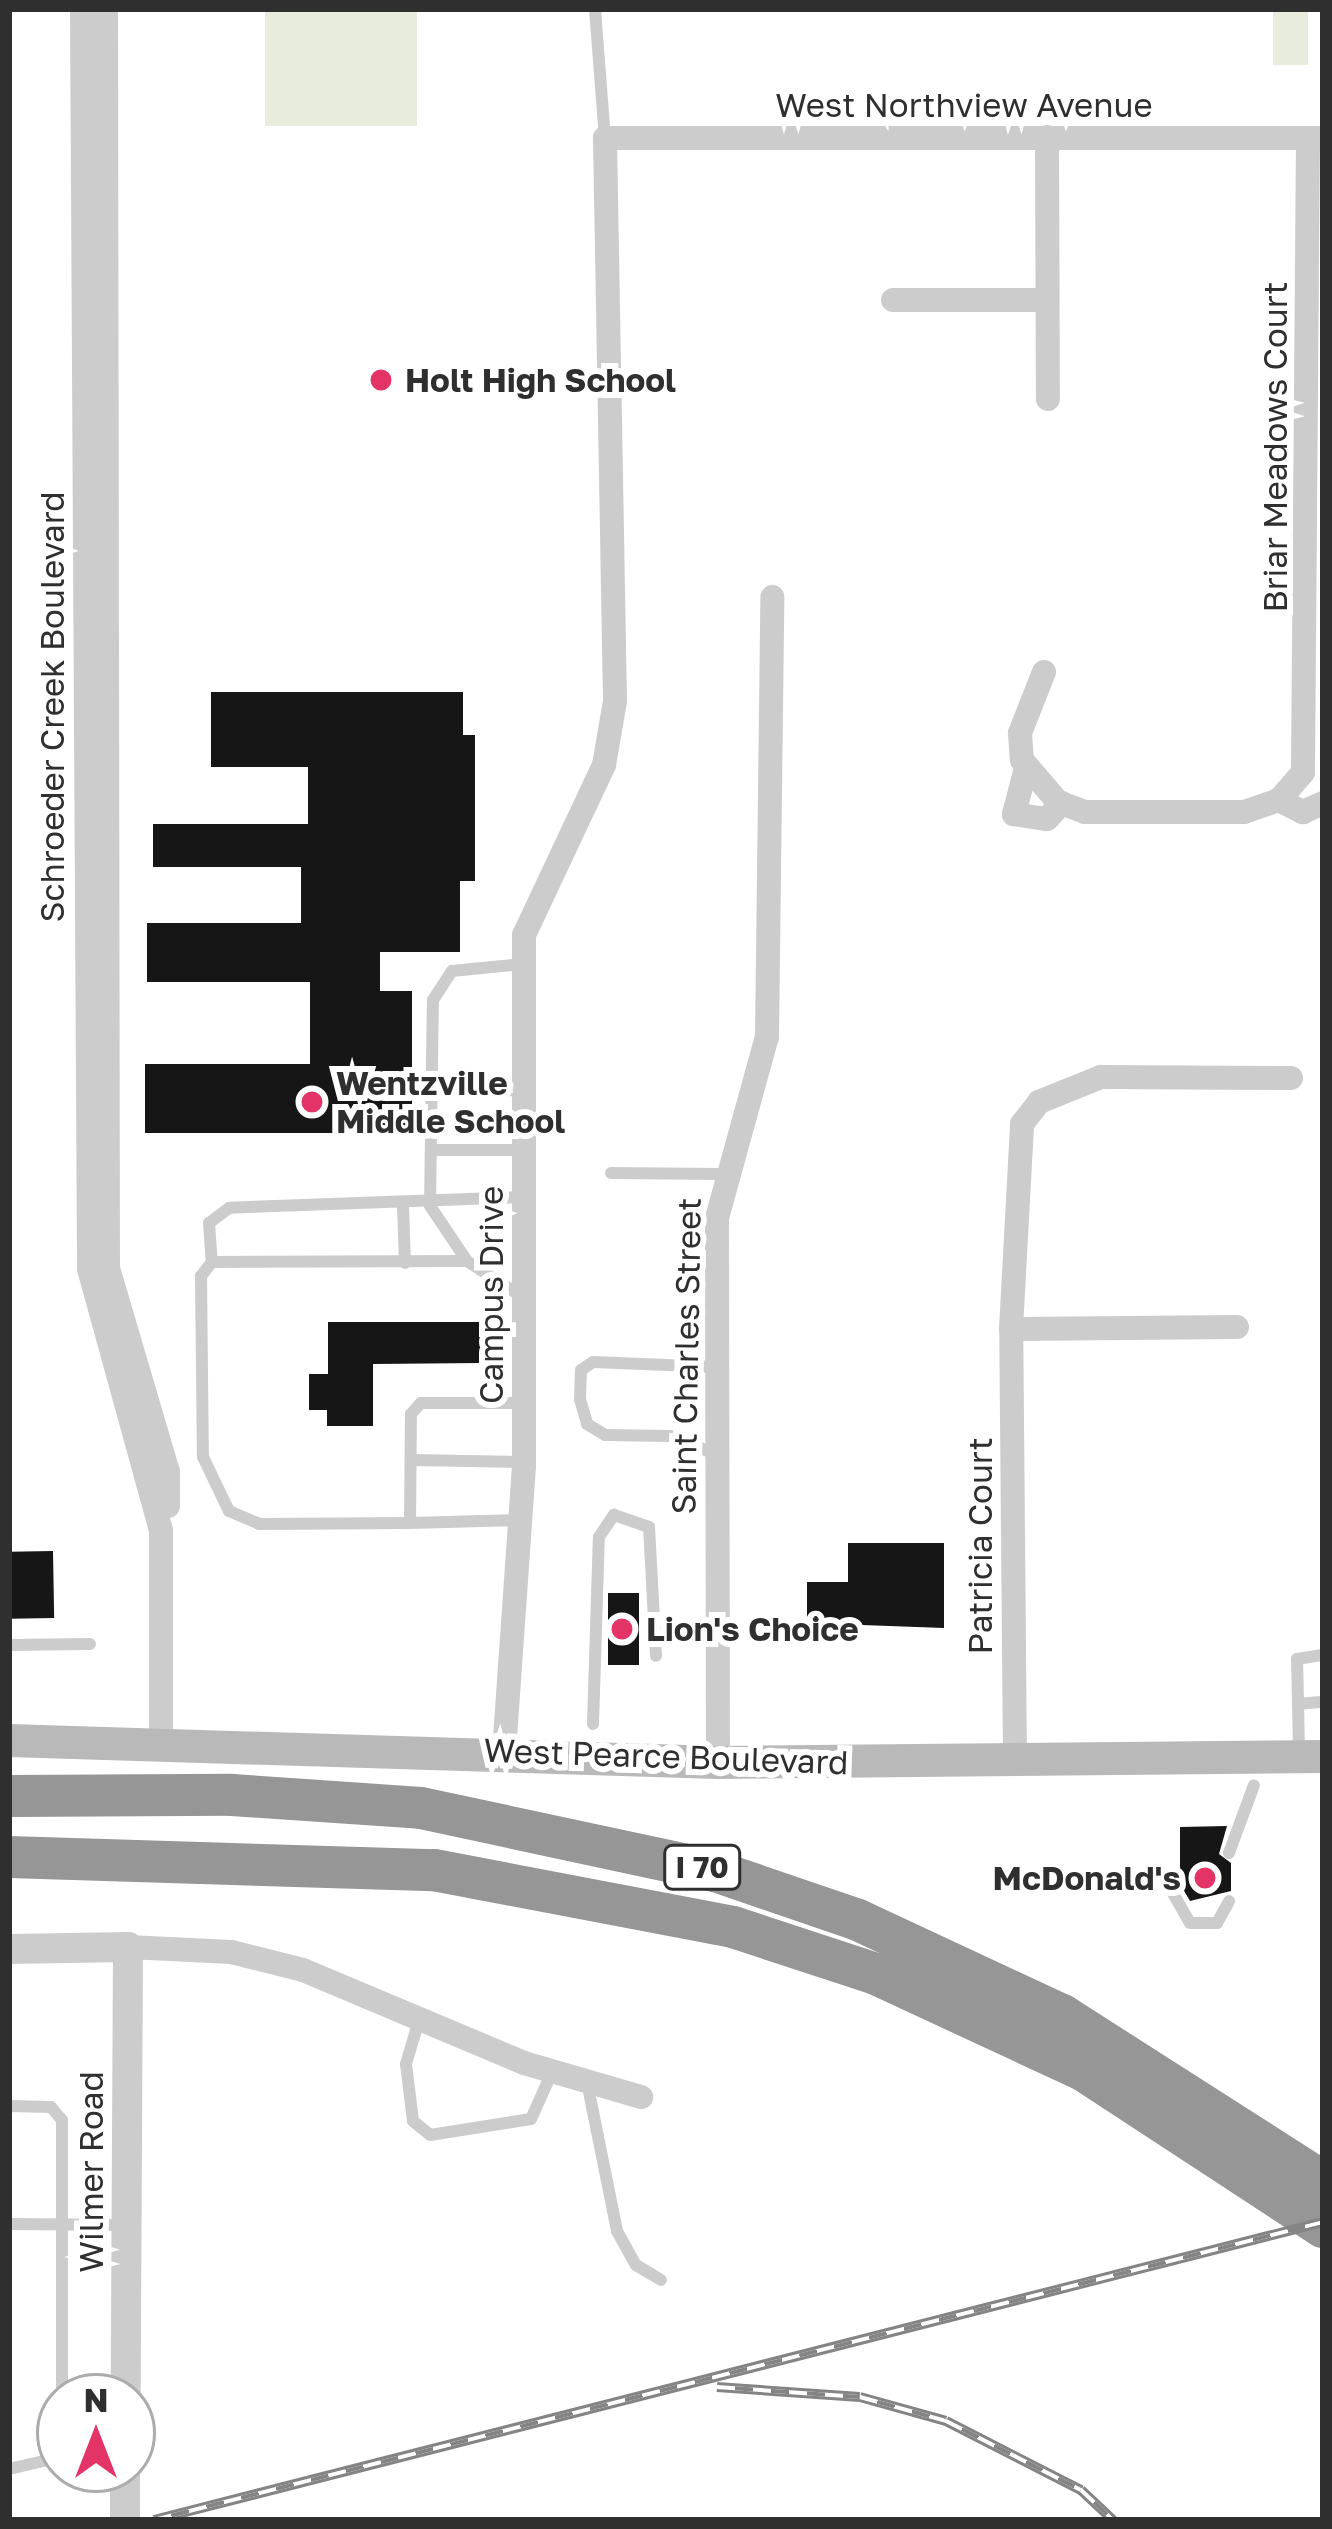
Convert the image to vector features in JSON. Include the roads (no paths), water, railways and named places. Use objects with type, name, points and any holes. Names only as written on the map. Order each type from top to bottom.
[{"type":"highway","name":"I 70","points":[[9,1796],[232,1795],[421,1808],[715,1870],[858,1920],[1062,2015],[1323,2182]]},
{"type":"highway","name":"I 70","points":[[9,1857],[434,1870],[733,1927],[876,1974],[1083,2070],[1323,2228]]},
{"type":"main road","name":"West Pearce Boulevard","points":[[9,1740],[161,1738],[718,1762],[1311,1756]]},
{"type":"street","name":"Schroeder Creek Boulevard","points":[[82,9],[87,1226],[96,1310],[168,1472],[161,1531],[161,1738]]},
{"type":"street","name":"Schroeder Creek Boulevard","points":[[106,9],[108,1268],[135,1395]]},
{"type":"street","points":[[1047,137],[1048,399]]},
{"type":"street","name":"West Northview Avenue","points":[[605,138],[1316,138]]},
{"type":"street","name":"Campus Drive","points":[[504,1752],[524,1462],[524,964],[534,896],[604,764],[615,701],[605,138]]},
{"type":"street","name":"Briar Meadows Court","points":[[1279,800],[1314,760],[1316,138]]},
{"type":"street","points":[[893,300],[1047,300]]},
{"type":"street","name":"Saint Charles Street","points":[[718,1762],[722,1174],[767,1036],[772,597]]},
{"type":"street","points":[[1044,672],[1020,734],[1026,768],[1014,814],[1047,819],[1062,803]]},
{"type":"street","points":[[1026,768],[1062,803],[1085,812],[1244,812],[1279,800],[1303,812],[1323,802]]},
{"type":"street","name":"Patricia Court","points":[[1015,1762],[1011,1328],[1022,1124],[1039,1102],[1101,1077],[1292,1078]]},
{"type":"street","points":[[1011,1328],[1237,1327]]},
{"type":"street","points":[[9,1949],[128,1947],[231,1952],[303,1970],[588,2087],[640,2097]]},
{"type":"street","name":"Wilmer Road","points":[[126,2373],[128,1947]]},
{"type":"lane","points":[[595,9],[605,138]]},
{"type":"lane","points":[[524,964],[452,971],[433,1000],[430,1206],[467,1261],[524,1298]]},
{"type":"lane","points":[[432,1091],[524,1090]]},
{"type":"lane","points":[[431,1150],[524,1150]]},
{"type":"lane","points":[[611,1173],[722,1174]]},
{"type":"lane","points":[[520,1520],[259,1524],[229,1511],[203,1457],[201,1276],[212,1262],[209,1223],[229,1208],[430,1206],[524,1197]]},
{"type":"lane","points":[[403,1207],[404,1263]]},
{"type":"lane","points":[[212,1262],[467,1261]]},
{"type":"lane","points":[[718,1367],[593,1362],[581,1370],[580,1399],[587,1424],[605,1435],[670,1436],[718,1455]]},
{"type":"lane","points":[[410,1522],[411,1414],[421,1403],[524,1403]]},
{"type":"lane","points":[[411,1460],[524,1462]]},
{"type":"lane","points":[[593,1724],[599,1538],[614,1515],[650,1527],[656,1656]]},
{"type":"lane","points":[[9,1645],[90,1644]]},
{"type":"lane","points":[[1311,1756],[1298,1704],[1298,1659],[1323,1654]]},
{"type":"lane","points":[[1298,1704],[1323,1702]]},
{"type":"lane","points":[[1229,1852],[1254,1785]]},
{"type":"lane","points":[[1158,1867],[1190,1923],[1217,1923],[1229,1900]]},
{"type":"lane","points":[[419,2020],[406,2064],[412,2121],[430,2134],[531,2119],[551,2072]]},
{"type":"lane","points":[[588,2087],[617,2231],[636,2265],[661,2280]]},
{"type":"lane","points":[[9,2106],[51,2107],[62,2120],[62,2373]]},
{"type":"lane","points":[[9,2224],[127,2224]]},
{"type":"railway","points":[[154,2520],[1323,2222]]},
{"type":"railway","points":[[717,2387],[860,2397],[946,2421],[1081,2490],[1113,2520]]},
{"type":"place","name":"Holt High School","points":[[381,380]]},
{"type":"place","name":"Wentzville Middle School","points":[[312,1102]]},
{"type":"place","name":"Lion's Choice","points":[[622,1629]]},
{"type":"place","name":"McDonald's","points":[[1205,1878]]}]
